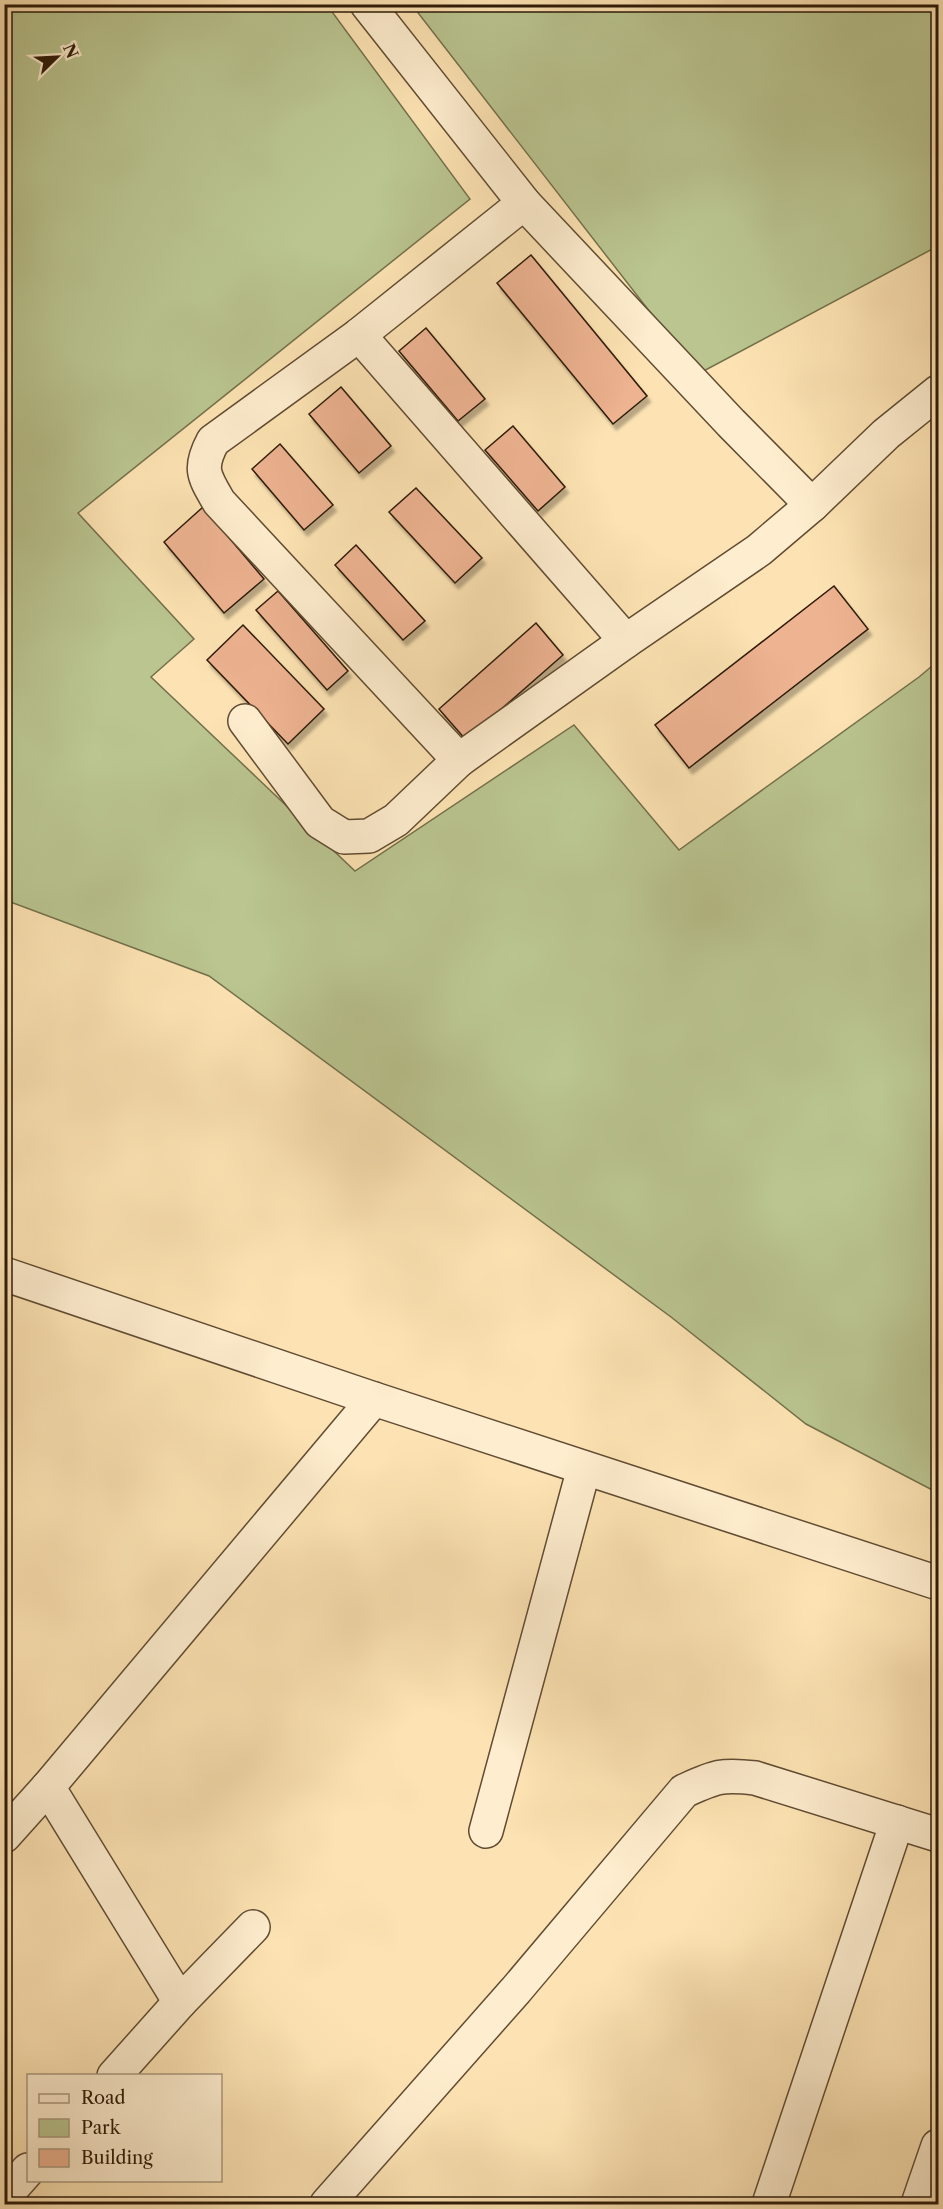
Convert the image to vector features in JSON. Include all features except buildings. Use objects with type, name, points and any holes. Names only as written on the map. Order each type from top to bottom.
[{"type":"street","points":[[367,4],[524,203],[731,423],[812,505]]},
{"type":"street","points":[[459,760],[219,502],[205,478],[204,458],[213,441],[358,335],[524,203]]},
{"type":"street","points":[[358,335],[626,641]]},
{"type":"street","points":[[245,721],[320,822],[344,837],[369,836],[396,820],[459,760],[759,550],[812,505],[886,434],[939,392]]},
{"type":"street","points":[[4,1274],[374,1400],[939,1583]]},
{"type":"street","points":[[4,1836],[48,1787],[374,1400]]},
{"type":"street","points":[[486,1831],[584,1468]]},
{"type":"street","points":[[327,2205],[516,1990],[684,1791],[727,1775],[755,1778],[939,1835]]},
{"type":"street","points":[[48,1787],[180,2002]]},
{"type":"street","points":[[769,2205],[897,1822]]},
{"type":"street","points":[[116,2074],[180,2002],[253,1927]]},
{"type":"street","points":[[919,2204],[939,2146]]},
{"type":"street","points":[[4,2197],[27,2171]]},
{"type":"green space","points":[[4,5],[327,5],[470,199],[78,513],[194,639],[151,677],[355,871],[574,725],[679,850],[938,661],[938,1493],[806,1424],[671,1317],[209,976],[5,900]]},
{"type":"green space","points":[[412,5],[938,5],[938,246],[698,374]]}]
